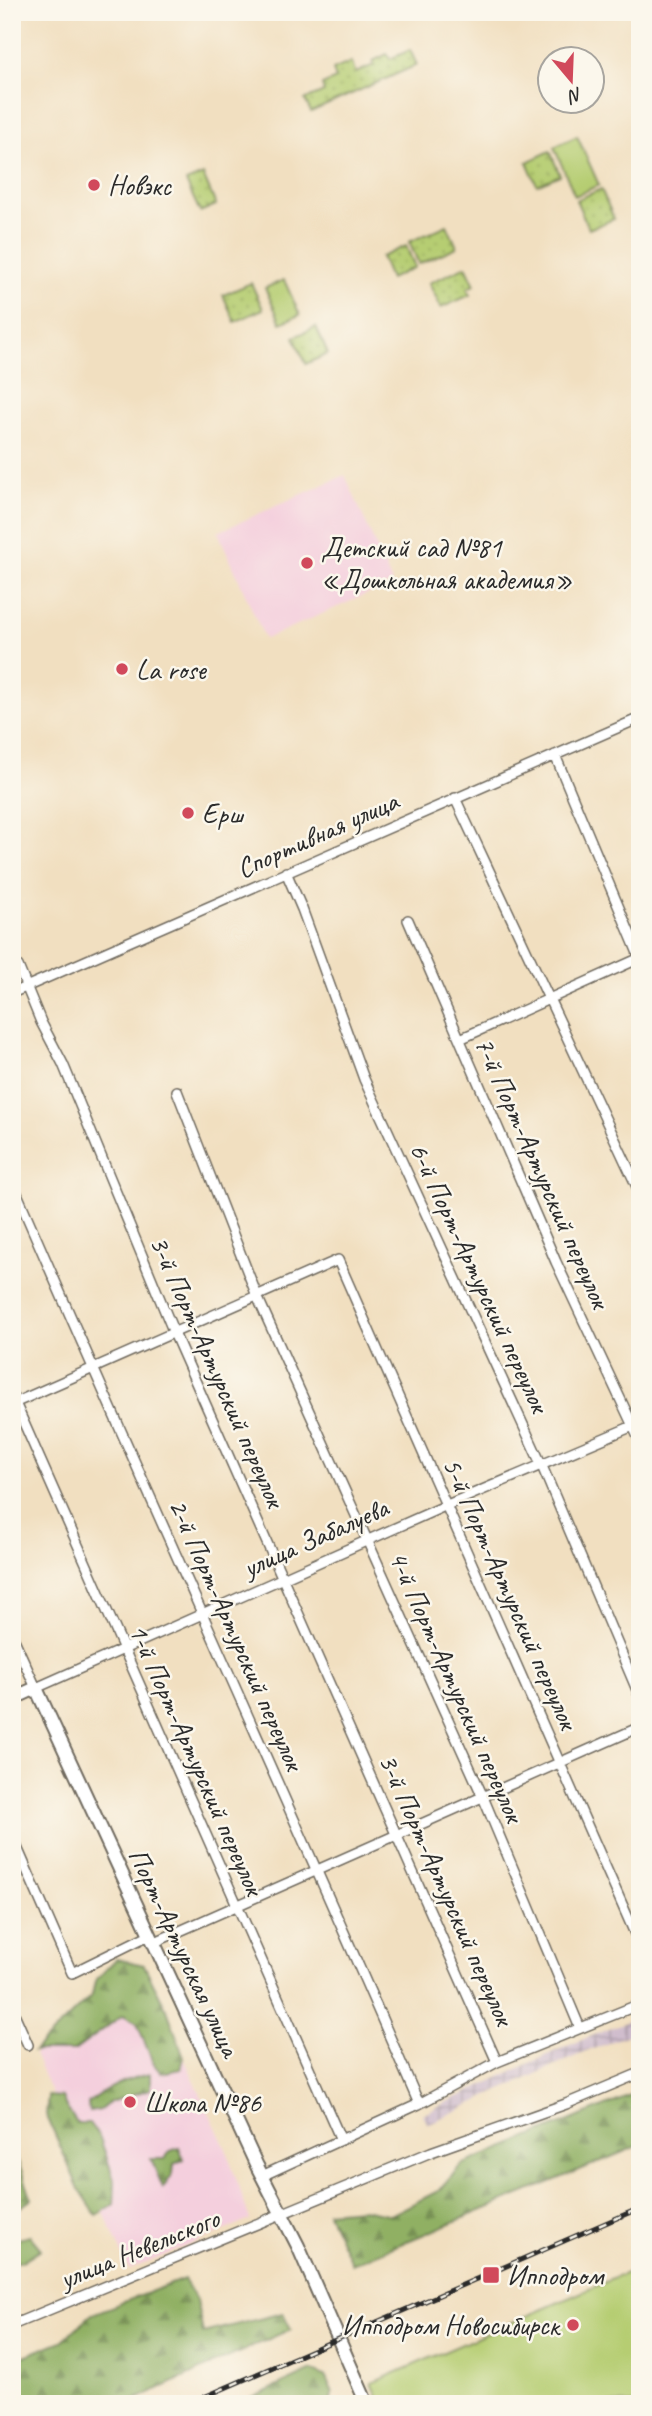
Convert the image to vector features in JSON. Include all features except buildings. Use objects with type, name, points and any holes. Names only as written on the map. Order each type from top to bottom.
[{"type":"street","name":"Спортивная улица","points":[[12,993],[640,718]]},
{"type":"street","points":[[460,1039],[639,955],[555,755]]},
{"type":"street","points":[[455,798],[640,1193]]},
{"type":"street","name":"6-й Порт-Артурский переулок","points":[[286,872],[364,1079],[542,1466],[640,1698]]},
{"type":"street","name":"7-й Порт-Артурский переулок","points":[[408,920],[556,1262],[637,1425],[640,1441]]},
{"type":"street","name":"3-й Порт-Артурский переулок","points":[[18,966],[41,1022],[63,1064],[174,1333],[398,1833],[497,2062]]},
{"type":"street","name":"4-й Порт-Артурский переулок","points":[[177,1091],[257,1296],[483,1797],[580,2028]]},
{"type":"street","name":"2-й Порт-Артурский переулок","points":[[12,1182],[419,2104]]},
{"type":"street","name":"5-й Порт-Артурский переулок","points":[[257,1296],[338,1260],[640,1945]]},
{"type":"street","points":[[13,1401],[93,1369],[257,1296]]},
{"type":"street","name":"1-й Порт-Артурский переулок","points":[[13,1401],[341,2140]]},
{"type":"street","name":"улица Забалуева","points":[[12,1699],[447,1505],[637,1425]]},
{"type":"street","name":"Порт-Артурская улица","points":[[12,1635],[257,2166],[283,2214],[367,2404]]},
{"type":"street","points":[[12,1836],[72,1973],[318,1870],[640,1727]]},
{"type":"street","points":[[264,2175],[419,2104],[497,2062],[640,2004]]},
{"type":"street","points":[[12,2009],[28,2045]]},
{"type":"street","name":"улица Невельского","points":[[12,2325],[431,2152],[566,2104],[640,2073]]},
{"type":"shaded area","name":"Детский сад №81 «Дошкольная академия»","points":[[345,475],[392,583],[265,639],[218,532]]},
{"type":"shaded area","name":"Школа №86","points":[[142,1967],[226,2149],[250,2220],[129,2270],[34,2054],[119,1977]]},
{"type":"shaded area","points":[[640,2016],[640,2030],[564,2061],[428,2124],[422,2114],[560,2049]]},
{"type":"green space","points":[[410,50],[417,65],[311,112],[305,100],[324,92],[322,85],[336,79],[333,70],[351,62],[356,73],[374,65],[373,61],[387,54],[390,59]]},
{"type":"green space","points":[[577,136],[599,185],[575,196],[554,147]]},
{"type":"green space","points":[[550,151],[560,175],[537,185],[527,162]]},
{"type":"green space","points":[[203,175],[216,205],[200,212],[186,182]]},
{"type":"green space","points":[[601,189],[614,219],[589,229],[576,200]]},
{"type":"green space","points":[[447,225],[457,247],[419,264],[409,242]]},
{"type":"green space","points":[[406,246],[415,267],[390,279],[381,257]]},
{"type":"green space","points":[[466,266],[475,285],[467,288],[470,295],[441,308],[429,283]]},
{"type":"green space","points":[[284,280],[300,315],[281,323],[265,288]]},
{"type":"green space","points":[[251,283],[263,309],[235,322],[223,295]]},
{"type":"green space","points":[[316,327],[328,354],[306,364],[294,337]]},
{"type":"green space","points":[[116,1959],[144,1965],[167,2010],[184,2057],[181,2069],[161,2073],[153,2063],[137,2023],[123,2015],[74,2051],[34,2051],[92,1995],[95,1981]]},
{"type":"green space","points":[[150,2074],[150,2089],[89,2112],[88,2103],[102,2093],[117,2084]]},
{"type":"green space","points":[[640,2092],[640,2145],[352,2264],[327,2212],[363,2209],[391,2215],[440,2190],[461,2165]]},
{"type":"green space","points":[[48,2096],[62,2097],[77,2123],[89,2123],[100,2138],[115,2182],[114,2205],[96,2215],[79,2189],[46,2114]]},
{"type":"green space","points":[[12,2146],[32,2199],[12,2216]]},
{"type":"green space","points":[[179,2148],[184,2159],[174,2164],[173,2174],[163,2188],[151,2159],[165,2159],[170,2151]]},
{"type":"green space","points":[[30,2236],[41,2249],[22,2261],[12,2263],[12,2240]]},
{"type":"green space","name":"Ипподром Новосибирск","points":[[640,2267],[640,2404],[381,2404],[372,2383]]},
{"type":"green space","points":[[184,2279],[196,2300],[203,2333],[283,2313],[291,2329],[126,2404],[12,2404],[12,2361],[62,2341],[92,2314]]},
{"type":"green space","points":[[312,2370],[326,2377],[333,2394],[331,2404],[225,2404],[250,2399]]},
{"type":"railway","points":[[188,2404],[640,2208]]},
{"type":"place","name":"Новэкс","points":[[94,185]]},
{"type":"place","name":"Детский сад №81 «Дошкольная академия»","points":[[307,563]]},
{"type":"place","name":"La rose","points":[[122,669]]},
{"type":"place","name":"Ерш","points":[[188,813]]},
{"type":"place","name":"Школа №86","points":[[130,2102]]},
{"type":"place","name":"Ипподром","points":[[491,2275]]},
{"type":"place","name":"Ипподром Новосибирск","points":[[573,2325]]}]
